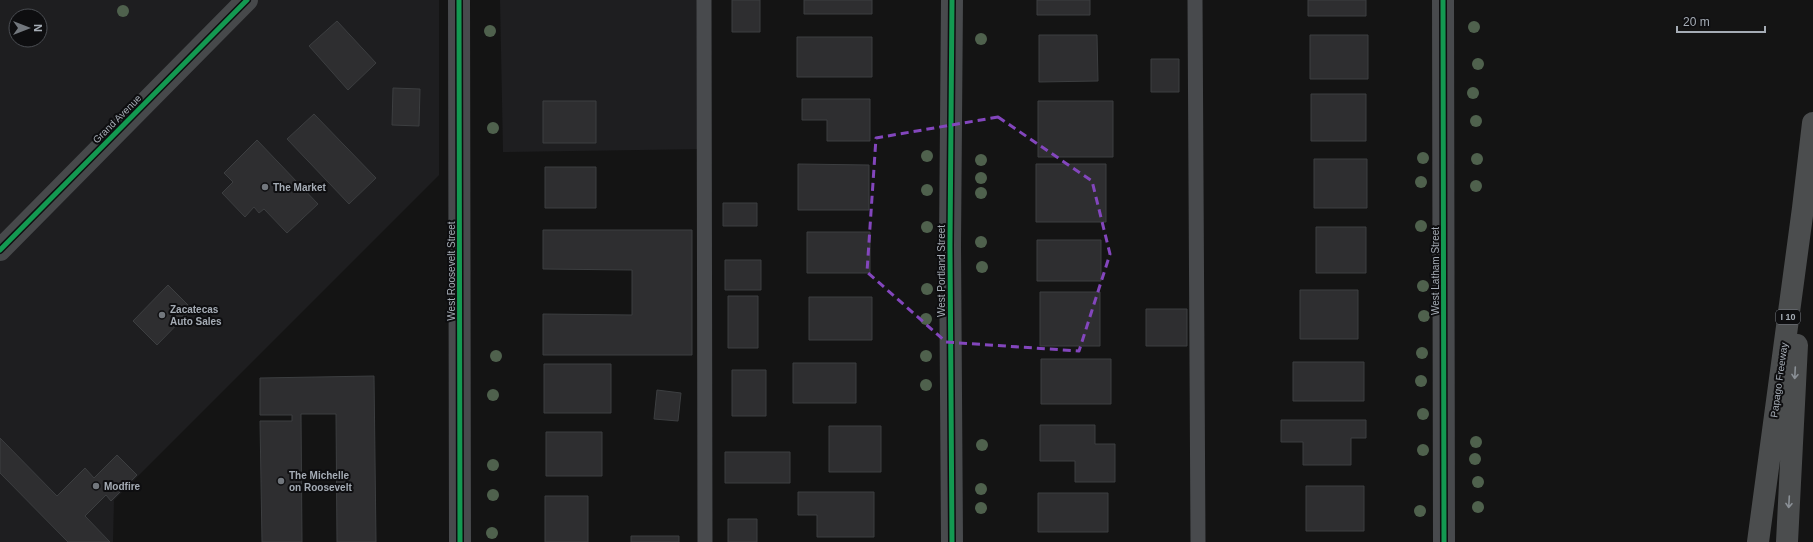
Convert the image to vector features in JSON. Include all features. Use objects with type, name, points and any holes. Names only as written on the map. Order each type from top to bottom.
[{"type":"highway","name":"Papago Freeway","points":[[1758,542],[1813,123]]},
{"type":"highway","points":[[1787,542],[1803,208]]},
{"type":"main road","name":"Grand Avenue","points":[[0,250],[247,0]]},
{"type":"street","name":"West Roosevelt Street","points":[[459,0],[460,542]]},
{"type":"street","name":"West Portland Street","points":[[952,0],[950,245],[952,542]]},
{"type":"street","name":"West Latham Street","points":[[1443,0],[1444,542]]},
{"type":"lane","points":[[704,0],[706,542]]},
{"type":"lane","points":[[1195,0],[1198,542]]},
{"type":"highlighted area","points":[[998,117],[1092,181],[1110,254],[1079,351],[946,342],[867,272],[876,138]]},
{"type":"shaded area","points":[[0,0],[439,0],[439,175],[114,500],[113,542],[0,542]]},
{"type":"shaded area","points":[[500,0],[704,0],[705,149],[503,152]]},
{"type":"building","points":[[732,0],[760,0],[760,32],[732,32]]},
{"type":"building","points":[[804,0],[872,0],[872,14],[804,14]]},
{"type":"building","points":[[1037,0],[1090,0],[1090,15],[1037,15]]},
{"type":"building","points":[[1308,0],[1366,0],[1366,16],[1308,16]]},
{"type":"building","points":[[337,21],[376,63],[348,90],[309,46]]},
{"type":"building","points":[[1039,35],[1097,35],[1098,81],[1039,82]]},
{"type":"building","points":[[1310,35],[1368,35],[1368,79],[1310,79]]},
{"type":"building","points":[[797,37],[872,37],[872,77],[797,77]]},
{"type":"building","points":[[1151,59],[1179,59],[1179,92],[1151,92]]},
{"type":"building","points":[[393,88],[420,89],[419,126],[392,125]]},
{"type":"building","points":[[1311,94],[1366,94],[1366,141],[1311,141]]},
{"type":"building","points":[[802,99],[870,99],[870,141],[827,141],[827,120],[802,120]]},
{"type":"building","points":[[543,101],[596,101],[596,143],[543,143]]},
{"type":"building","points":[[1038,101],[1113,101],[1113,157],[1038,157]]},
{"type":"building","points":[[314,114],[376,178],[349,204],[287,139]]},
{"type":"building","name":"The Market","points":[[257,140],[318,204],[287,233],[264,209],[259,213],[254,207],[245,217],[222,193],[233,182],[224,173]]},
{"type":"building","points":[[1314,159],[1367,159],[1367,208],[1314,208]]},
{"type":"building","points":[[798,164],[869,165],[869,210],[798,210]]},
{"type":"building","points":[[1036,164],[1106,164],[1106,222],[1036,222]]},
{"type":"building","points":[[545,167],[596,167],[596,208],[545,208]]},
{"type":"building","points":[[723,203],[757,203],[757,226],[723,226]]},
{"type":"building","points":[[1316,227],[1366,227],[1366,273],[1316,273]]},
{"type":"building","points":[[543,230],[692,230],[692,355],[543,355],[543,314],[632,315],[632,270],[543,269]]},
{"type":"building","points":[[807,232],[870,232],[870,273],[807,273]]},
{"type":"building","points":[[1037,240],[1101,240],[1101,281],[1037,281]]},
{"type":"building","points":[[725,260],[761,260],[761,290],[725,290]]},
{"type":"building","name":"Zacatecas Auto Sales","points":[[168,285],[192,309],[157,345],[133,321]]},
{"type":"building","points":[[1300,290],[1358,290],[1358,339],[1300,339]]},
{"type":"building","points":[[1040,292],[1100,292],[1100,346],[1040,346]]},
{"type":"building","points":[[728,296],[758,296],[758,348],[728,348]]},
{"type":"building","points":[[809,297],[872,297],[872,340],[809,340]]},
{"type":"building","points":[[1146,309],[1187,309],[1187,346],[1146,346]]},
{"type":"building","points":[[1041,359],[1111,359],[1111,404],[1041,404]]},
{"type":"building","points":[[1293,362],[1364,362],[1364,401],[1293,401]]},
{"type":"building","points":[[793,363],[856,363],[856,403],[793,403]]},
{"type":"building","points":[[544,364],[611,364],[611,413],[544,413]]},
{"type":"building","points":[[732,370],[766,370],[766,416],[732,416]]},
{"type":"building","name":"The Michelle on Roosevelt","points":[[374,376],[376,542],[337,542],[336,414],[301,414],[302,542],[262,542],[260,421],[292,421],[292,415],[260,415],[260,378]]},
{"type":"building","points":[[657,390],[681,393],[678,421],[654,419]]},
{"type":"building","points":[[1281,420],[1366,420],[1366,438],[1351,438],[1351,465],[1303,465],[1303,442],[1281,442]]},
{"type":"building","points":[[1040,425],[1095,425],[1095,444],[1115,444],[1115,482],[1075,482],[1075,461],[1040,461]]},
{"type":"building","points":[[829,426],[881,426],[881,472],[829,472]]},
{"type":"building","points":[[546,432],[602,432],[602,476],[546,476]]},
{"type":"building","name":"Modfire","points":[[0,438],[57,496],[85,468],[94,478],[117,455],[137,475],[111,501],[106,495],[85,516],[110,542],[68,542],[0,473]]},
{"type":"building","points":[[725,452],[790,452],[790,483],[725,483]]},
{"type":"building","points":[[1306,486],[1364,486],[1364,531],[1306,531]]},
{"type":"building","points":[[798,492],[874,492],[874,537],[817,537],[817,515],[798,515]]},
{"type":"building","points":[[1038,493],[1108,493],[1108,532],[1038,532]]},
{"type":"building","points":[[545,496],[588,496],[588,542],[545,542]]},
{"type":"building","points":[[728,519],[757,519],[757,542],[728,542]]},
{"type":"building","points":[[631,536],[679,536],[679,542],[631,542]]},
{"type":"cycle path","points":[[0,250],[247,0]]},
{"type":"cycle path","points":[[459,0],[460,542]]},
{"type":"cycle path","points":[[952,0],[950,245],[952,542]]},
{"type":"cycle path","points":[[1443,0],[1444,542]]},
{"type":"place","name":"The Market","points":[[265,187]]},
{"type":"place","name":"Zacatecas Auto Sales","points":[[162,315]]},
{"type":"place","name":"The Michelle on Roosevelt","points":[[281,481]]},
{"type":"place","name":"Modfire","points":[[96,486]]}]
